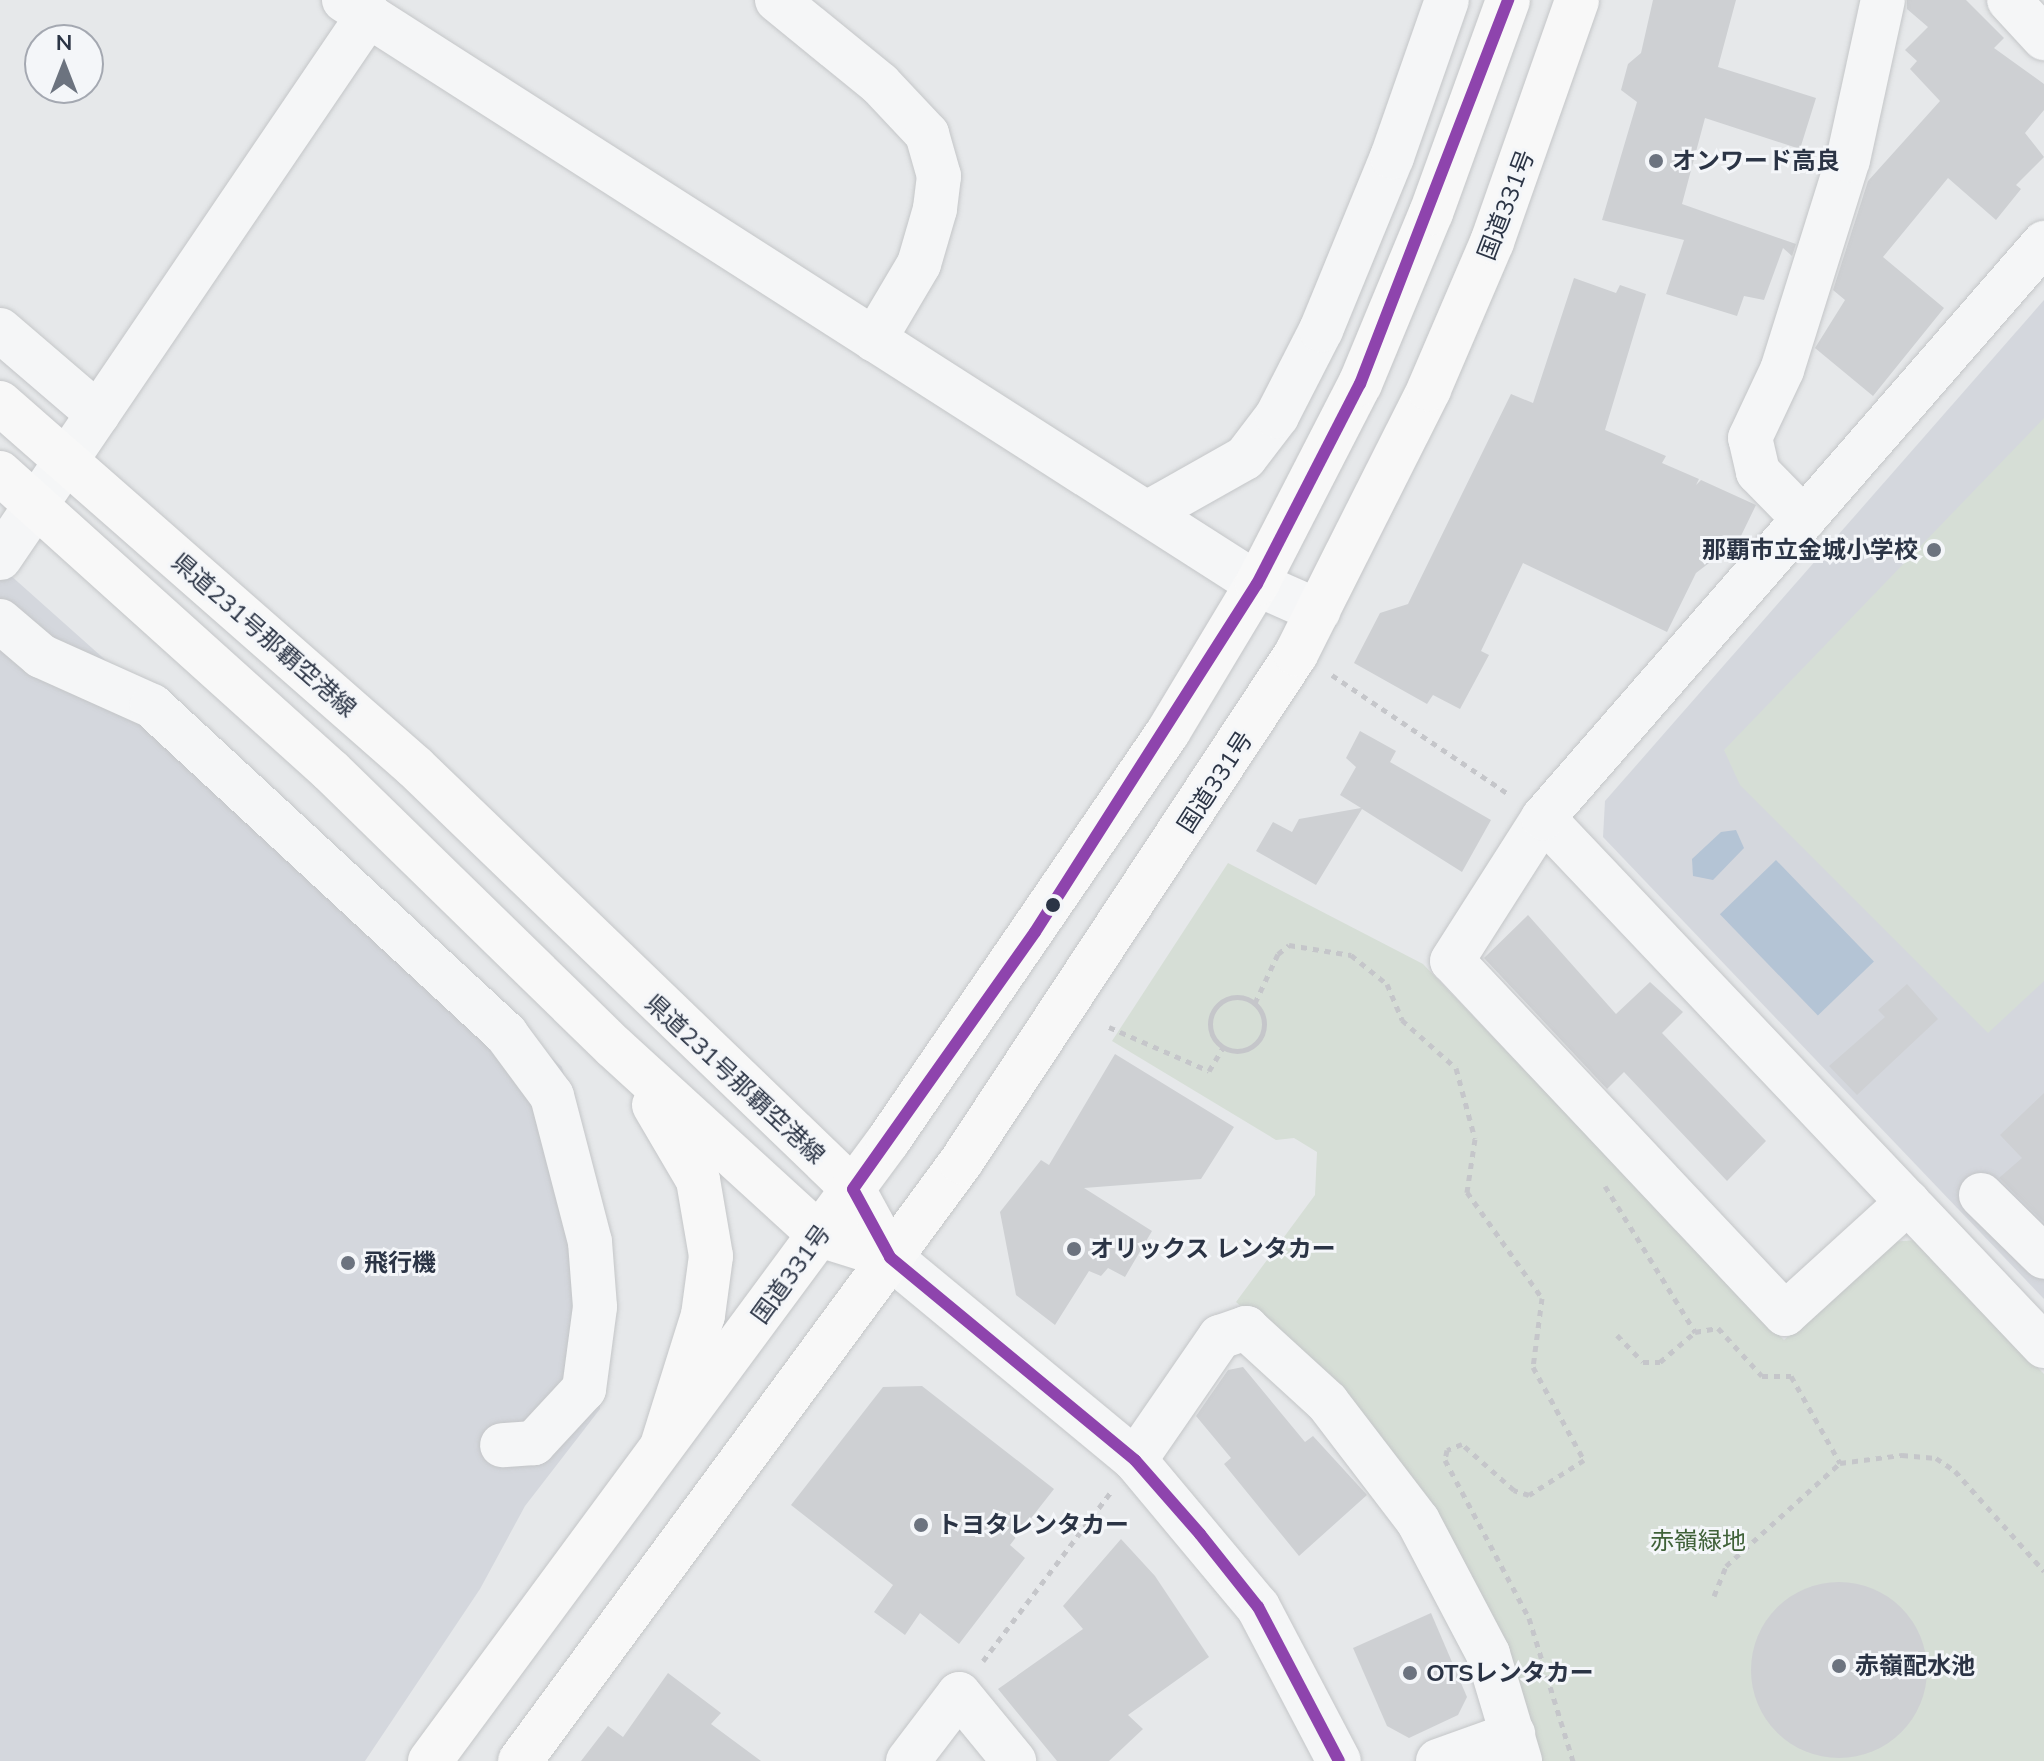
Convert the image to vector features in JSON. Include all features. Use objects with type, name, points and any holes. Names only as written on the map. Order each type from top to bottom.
[{"type":"main road","name":"国道331号","points":[[430,1761],[820,1235],[1043,920],[1257,584],[1360,384],[1437,199],[1508,0]]},
{"type":"main road","name":"国道331号","points":[[520,1761],[890,1257],[1102,956],[1318,611],[1429,389],[1492,242],[1577,0]]},
{"type":"main road","name":"県道231号那覇空港線","points":[[0,403],[415,767],[853,1189],[890,1257]]},
{"type":"main road","points":[[0,473],[331,771],[614,1047],[820,1235],[890,1257]]},
{"type":"main road","points":[[614,1047],[686,1154],[710,1234],[703,1315],[662,1446]]},
{"type":"street","points":[[777,0],[880,84],[927,134],[939,176],[935,209],[919,264],[874,340]]},
{"type":"street","points":[[1149,512],[1245,458],[1277,416],[1327,316],[1447,0]]},
{"type":"street","points":[[1804,519],[1758,472],[1750,438],[1782,370],[1848,160],[1883,0]]},
{"type":"street","points":[[2009,0],[2044,38]]},
{"type":"street","points":[[0,558],[98,414],[356,7],[1257,584],[1318,611]]},
{"type":"street","points":[[1908,1202],[1785,1314],[1598,1120],[1452,961],[1543,818],[2044,243]]},
{"type":"street","points":[[0,330],[98,414]]},
{"type":"street","points":[[0,621],[41,656],[152,706],[506,1034],[552,1096],[590,1242],[595,1307],[584,1389],[534,1443],[502,1445]]},
{"type":"street","points":[[1543,818],[2044,1346]]},
{"type":"street","points":[[1981,1195],[2044,1257]]},
{"type":"street","points":[[890,1257],[1135,1460],[1258,1607],[1339,1761]]},
{"type":"street","points":[[1135,1460],[1220,1337],[1246,1328],[1327,1402],[1418,1521],[1488,1654],[1516,1747],[1438,1761]]},
{"type":"street","points":[[908,1761],[959,1694],[1014,1761]]},
{"type":"path","points":[[1332,675],[1543,818]]},
{"type":"path","points":[[1255,1003],[1278,954],[1289,945],[1351,955],[1387,984],[1402,1020],[1456,1068],[1475,1139],[1467,1192],[1542,1298],[1533,1367],[1584,1460],[1529,1495],[1514,1490],[1462,1444],[1447,1450],[1445,1460],[1529,1618],[1573,1761]]},
{"type":"path","points":[[1238,996],[1255,1003],[1265,1027],[1257,1043],[1240,1052],[1223,1048],[1209,1026],[1215,1008],[1238,996]]},
{"type":"path","points":[[1109,1027],[1209,1071],[1223,1048]]},
{"type":"path","points":[[1598,1120],[1592,1138],[1606,1189],[1695,1332]]},
{"type":"path","points":[[1617,1335],[1643,1362],[1660,1362],[1695,1332],[1718,1328],[1762,1376],[1791,1376],[1840,1463]]},
{"type":"path","points":[[1714,1596],[1726,1566],[1840,1463],[1902,1455],[1936,1458],[1955,1471],[2044,1571]]},
{"type":"path","points":[[959,1694],[1135,1460]]},
{"type":"shaded area","name":"那覇市立金城小学校","points":[[2044,300],[2044,1299],[1603,837],[1605,801]]},
{"type":"shaded area","points":[[0,566],[562,1067],[600,1208],[600,1409],[525,1506],[480,1589],[365,1761],[0,1761]]},
{"type":"green space","points":[[2044,418],[2044,981],[1988,1033],[1740,785],[1724,750]]},
{"type":"green space","name":"赤嶺緑地","points":[[1228,863],[1423,964],[1784,1340],[1892,1242],[1915,1240],[2044,1374],[2044,1761],[1538,1761],[1360,1411],[1236,1302],[1315,1195],[1317,1152],[1294,1138],[1276,1140],[1112,1041]]},
{"type":"water","points":[[1736,830],[1744,848],[1713,880],[1693,876],[1692,859],[1721,832]]},
{"type":"water","points":[[1776,860],[1874,961],[1818,1016],[1720,914]]},
{"type":"building","points":[[1653,0],[1736,0],[1718,67],[1816,98],[1800,149],[1705,118],[1682,204],[1796,244],[1792,256],[1783,248],[1764,300],[1744,296],[1737,316],[1666,294],[1684,240],[1602,220],[1637,102],[1621,90],[1628,64],[1641,53]]},
{"type":"building","points":[[1907,0],[1966,0],[2004,38],[1994,48],[2044,84],[2044,110],[2025,133],[2044,157],[2016,185],[2021,189],[1996,220],[1948,178],[1883,257],[1944,308],[1873,396],[1815,348],[1845,300],[1833,290],[1868,181],[1940,101],[1910,69],[1917,61],[1905,50],[1928,27],[1907,9]]},
{"type":"building","points":[[1574,278],[1616,293],[1620,285],[1646,294],[1605,430],[1666,456],[1662,463],[1699,479],[1696,485],[1701,480],[1756,505],[1739,540],[1696,573],[1667,632],[1523,563],[1481,651],[1489,655],[1460,709],[1433,695],[1427,704],[1354,663],[1380,613],[1408,604],[1511,394],[1533,403]]},
{"type":"building","points":[[1360,731],[1396,751],[1390,762],[1491,820],[1462,872],[1362,809],[1316,885],[1256,851],[1273,822],[1292,832],[1299,819],[1361,808],[1340,795],[1356,767],[1346,758]]},
{"type":"building","points":[[1528,915],[1616,1014],[1650,982],[1683,1012],[1662,1033],[1766,1141],[1727,1181],[1624,1072],[1607,1089],[1484,958]]},
{"type":"building","points":[[1907,984],[1938,1019],[1857,1095],[1829,1066],[1885,1017],[1878,1010]]},
{"type":"building","points":[[1115,1054],[1234,1127],[1201,1179],[1084,1188],[1152,1231],[1125,1277],[1108,1268],[1101,1276],[1089,1271],[1055,1325],[1016,1295],[1000,1212],[1041,1160],[1049,1165]]},
{"type":"building","points":[[2044,1093],[2044,1222],[1999,1178],[2022,1158],[2000,1135]]},
{"type":"building","points":[[1243,1367],[1305,1442],[1313,1436],[1367,1495],[1299,1556],[1224,1464],[1231,1458],[1196,1416],[1228,1370]]},
{"type":"building","name":"トヨタレンタカー","points":[[922,1386],[1054,1489],[1010,1545],[1025,1558],[959,1644],[920,1613],[905,1635],[874,1612],[893,1585],[791,1505],[883,1387]]},
{"type":"building","points":[[1121,1539],[1155,1576],[1209,1657],[1128,1715],[1143,1729],[1109,1761],[1057,1761],[998,1689],[1083,1629],[1063,1606]]},
{"type":"building","name":"赤嶺配水池","points":[[1839,1582],[1873,1589],[1901,1608],[1920,1636],[1927,1670],[1920,1704],[1901,1732],[1873,1751],[1839,1758],[1805,1751],[1777,1732],[1758,1704],[1751,1670],[1758,1636],[1777,1608],[1805,1589]]},
{"type":"building","name":"OTSレンタカー","points":[[1431,1613],[1467,1697],[1458,1715],[1409,1738],[1387,1726],[1353,1648]]},
{"type":"building","points":[[668,1673],[721,1713],[711,1724],[761,1761],[581,1761],[608,1726],[623,1737]]},
{"type":"transit line","points":[[1339,1761],[1258,1607],[1200,1534],[1135,1460],[890,1257],[853,1189],[1035,932],[1257,584],[1360,384],[1508,0]]},
{"type":"place","name":"オンワード高良","points":[[1656,161]]},
{"type":"place","name":"那覇市立金城小学校","points":[[1934,550]]},
{"type":"place","name":"オリックス レンタカー","points":[[1074,1249]]},
{"type":"place","name":"飛行機","points":[[348,1263]]},
{"type":"place","name":"トヨタレンタカー","points":[[921,1525]]},
{"type":"place","name":"赤嶺配水池","points":[[1839,1666]]},
{"type":"place","name":"OTSレンタカー","points":[[1410,1673]]}]
